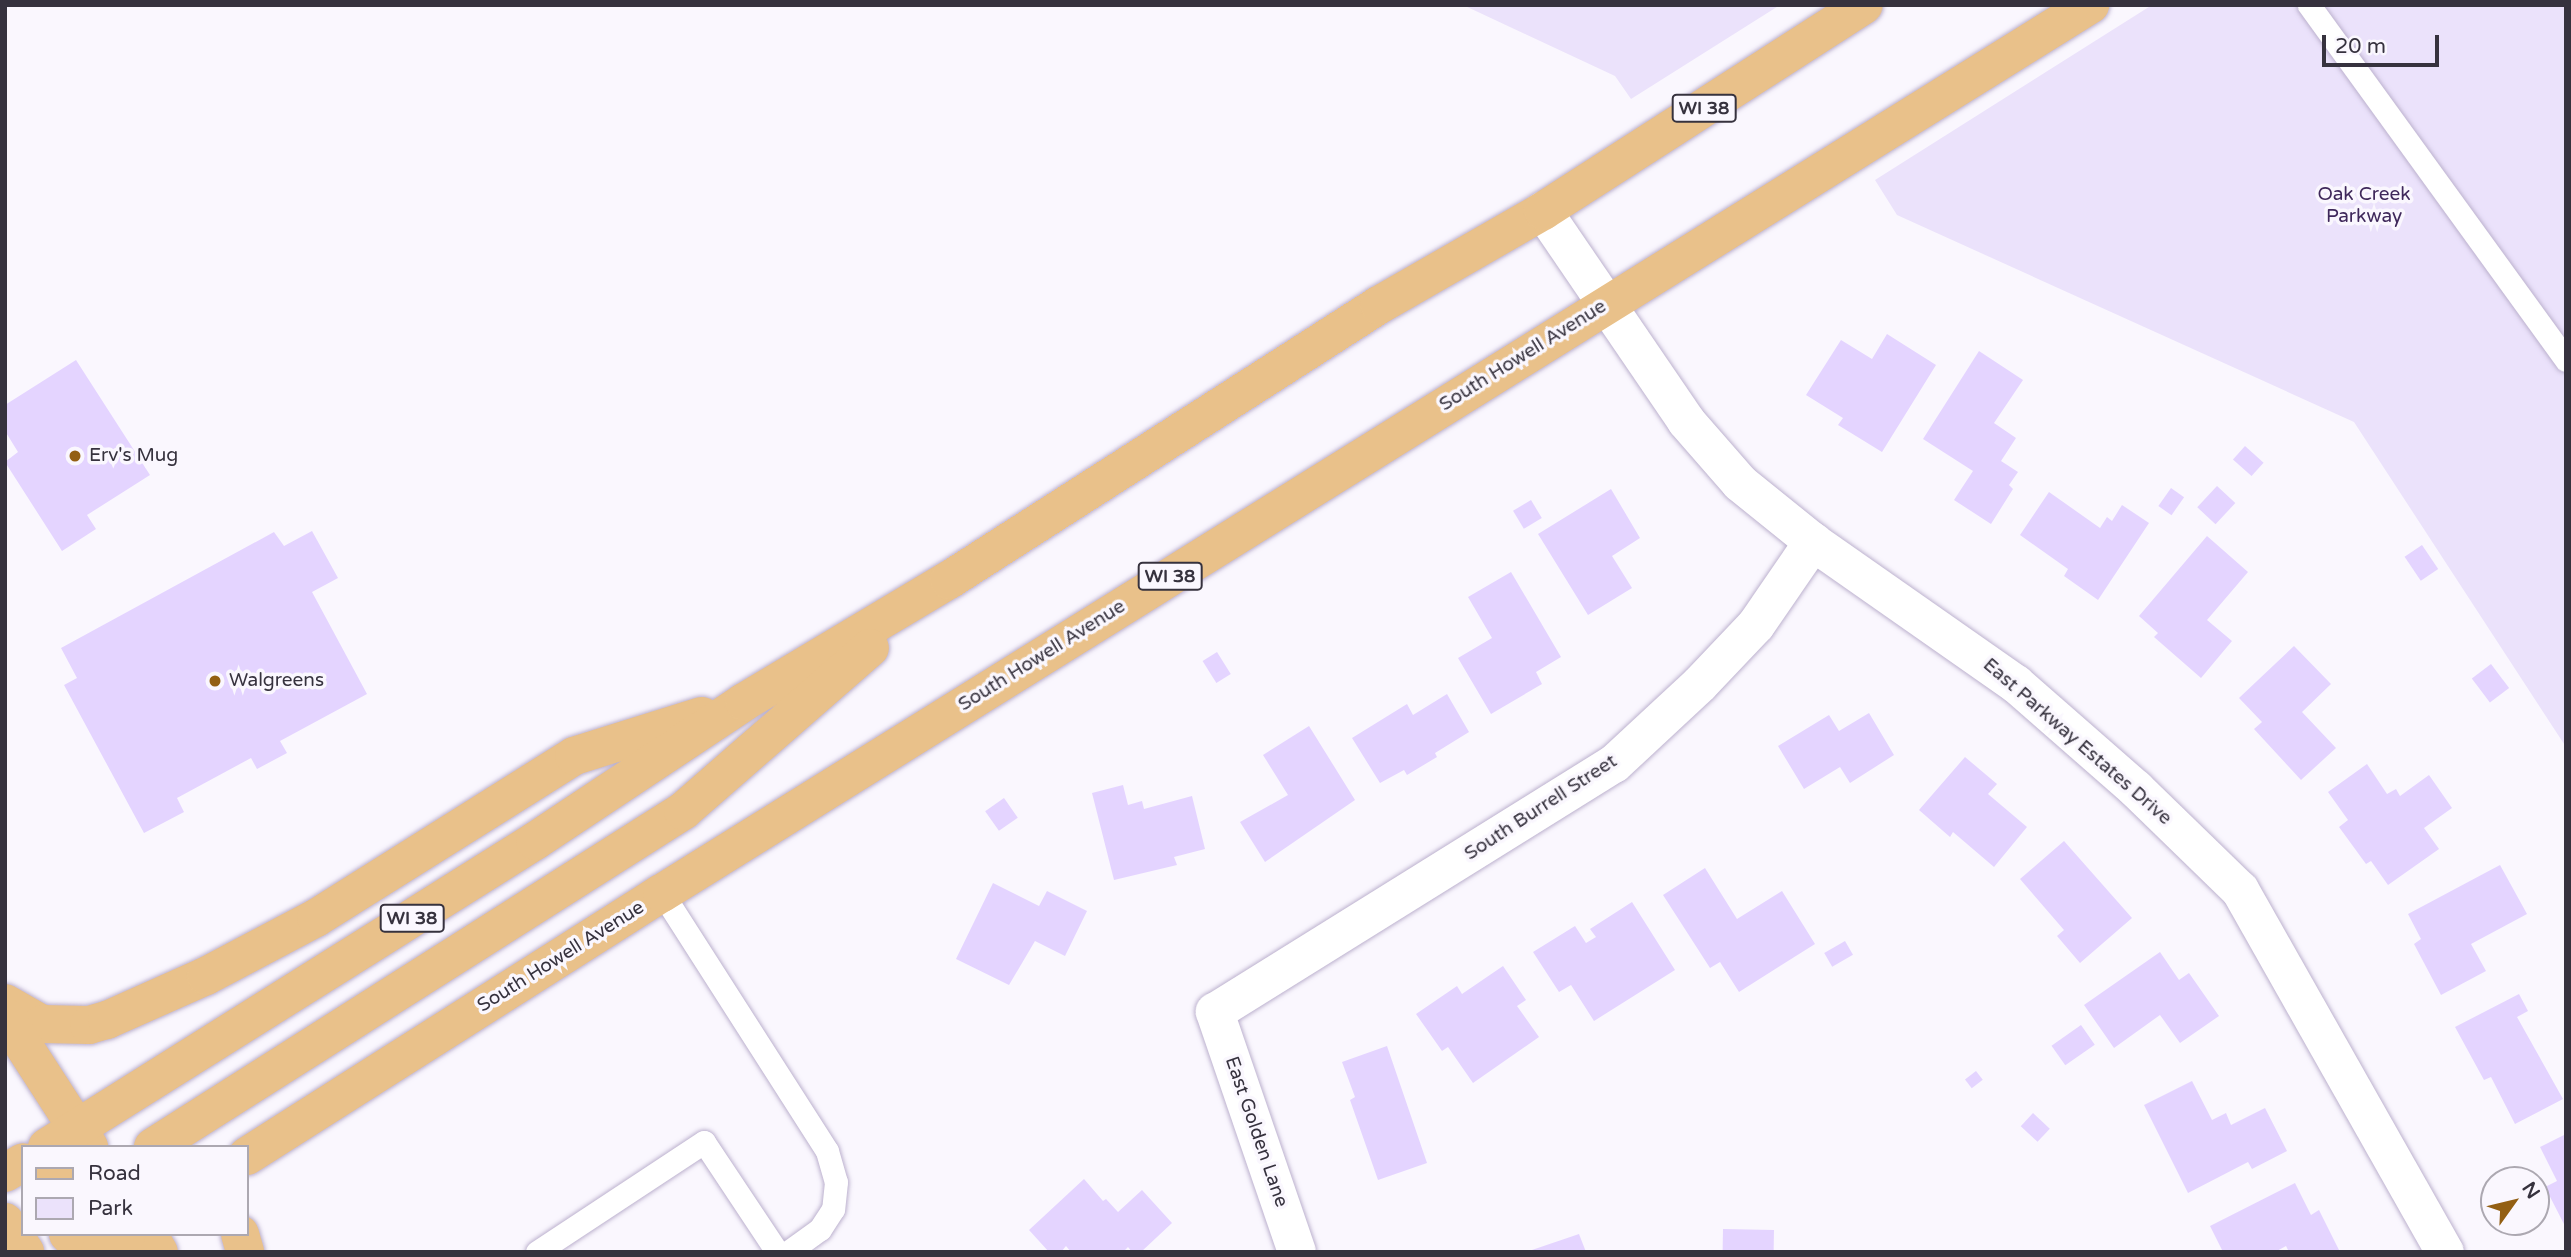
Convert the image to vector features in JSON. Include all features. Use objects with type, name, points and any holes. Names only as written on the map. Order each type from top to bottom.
[{"type":"main road","name":"WI 38","points":[[70,1142],[535,841],[744,702],[949,580],[1379,305],[1543,211],[1864,5]]},
{"type":"main road","name":"South Howell Avenue","points":[[249,1158],[662,893],[2090,5]]},
{"type":"main road","points":[[156,1145],[683,811],[949,580]]},
{"type":"main road","points":[[5,1003],[41,1024],[89,1025],[107,1020],[206,976],[316,918],[574,756],[744,702]]},
{"type":"main road","points":[[5,1017],[70,1142]]},
{"type":"main road","points":[[5,1173],[21,1163]]},
{"type":"main road","points":[[70,1236],[87,1252]]},
{"type":"main road","points":[[100,1252],[124,1236]]},
{"type":"main road","points":[[149,1236],[159,1252]]},
{"type":"street","name":"East Parkway Estates Drive","points":[[1543,211],[1686,421],[1740,483],[1813,542],[2016,684],[2136,789],[2240,890],[2445,1252]]},
{"type":"street","name":"South Burrell Street","points":[[1215,1012],[1614,764],[1700,684],[1756,625],[1813,542]]},
{"type":"street","name":"East Golden Lane","points":[[1215,1012],[1297,1252]]},
{"type":"lane","points":[[2309,5],[2566,360]]},
{"type":"lane","points":[[662,893],[827,1151],[836,1182],[833,1209],[820,1229],[788,1252]]},
{"type":"lane","points":[[537,1252],[704,1142],[776,1252]]},
{"type":"green space","points":[[1463,5],[1780,5],[1631,99],[1615,76]]},
{"type":"green space","name":"Oak Creek Parkway","points":[[2152,5],[2566,5],[2566,747],[2354,422],[1897,215],[1875,180]]},
{"type":"building","points":[[1887,334],[1936,365],[1882,452],[1838,425],[1843,418],[1806,395],[1841,340],[1872,359]]},
{"type":"building","points":[[1979,351],[2023,380],[1994,423],[2016,438],[2001,461],[2018,472],[2009,485],[2013,489],[1991,524],[1954,500],[1973,471],[1923,439]]},
{"type":"building","name":"Erv's Mug","points":[[76,360],[150,475],[87,515],[96,529],[62,551],[5,462],[18,452],[5,431],[5,405]]},
{"type":"building","points":[[2245,446],[2264,463],[2252,476],[2233,459]]},
{"type":"building","points":[[2217,486],[2235,503],[2216,524],[2197,507]]},
{"type":"building","points":[[2171,488],[2184,497],[2171,515],[2158,506]]},
{"type":"building","points":[[1611,489],[1640,538],[1612,556],[1632,588],[1588,615],[1538,534]]},
{"type":"building","points":[[2049,492],[2100,528],[2107,517],[2112,521],[2122,505],[2149,523],[2098,600],[2064,576],[2068,569],[2020,535]]},
{"type":"building","points":[[1531,500],[1542,518],[1524,529],[1513,511]]},
{"type":"building","name":"Walgreens","points":[[312,531],[338,578],[312,592],[367,694],[280,741],[287,753],[257,769],[251,758],[177,798],[184,812],[144,833],[64,685],[77,678],[61,648],[274,532],[284,546]]},
{"type":"building","points":[[2207,536],[2248,572],[2207,620],[2232,641],[2201,678],[2154,637],[2158,633],[2139,616]]},
{"type":"building","points":[[2422,545],[2438,569],[2421,581],[2405,557]]},
{"type":"building","points":[[1511,572],[1561,657],[1536,672],[1542,684],[1491,714],[1458,658],[1492,638],[1468,597]]},
{"type":"building","points":[[2294,646],[2331,684],[2302,712],[2336,748],[2301,780],[2254,729],[2262,722],[2239,698]]},
{"type":"building","points":[[1217,652],[1231,674],[1216,683],[1203,661]]},
{"type":"building","points":[[2491,664],[2509,688],[2490,702],[2472,678]]},
{"type":"building","points":[[1447,694],[1469,732],[1435,753],[1437,757],[1407,775],[1404,770],[1380,783],[1352,738],[1407,704],[1413,715]]},
{"type":"building","points":[[1869,713],[1894,755],[1850,783],[1840,767],[1804,789],[1778,746],[1829,715],[1839,731]]},
{"type":"building","points":[[1309,726],[1355,800],[1265,862],[1240,822],[1288,795],[1263,755]]},
{"type":"building","points":[[1965,757],[1997,784],[1988,794],[2027,827],[1994,867],[1953,832],[1950,837],[1919,810]]},
{"type":"building","points":[[2367,764],[2387,794],[2396,789],[2400,796],[2429,775],[2452,808],[2424,828],[2439,849],[2388,885],[2371,861],[2366,864],[2339,827],[2348,820],[2328,792]]},
{"type":"building","points":[[1123,785],[1128,805],[1142,801],[1144,809],[1192,796],[1205,849],[1174,857],[1177,865],[1114,880],[1092,793]]},
{"type":"building","points":[[1004,798],[1018,818],[999,831],[985,811]]},
{"type":"building","points":[[2064,841],[2132,918],[2080,963],[2057,936],[2064,930],[2020,879]]},
{"type":"building","points":[[2500,865],[2527,914],[2471,944],[2486,971],[2441,995],[2414,944],[2421,939],[2408,914]]},
{"type":"building","points":[[1705,868],[1737,919],[1782,891],[1815,944],[1739,992],[1720,962],[1710,968],[1663,895]]},
{"type":"building","points":[[993,883],[1039,906],[1047,891],[1087,911],[1065,956],[1035,941],[1009,985],[956,959]]},
{"type":"building","points":[[1632,902],[1675,970],[1594,1021],[1571,985],[1559,992],[1533,952],[1575,926],[1586,943],[1596,937],[1590,929]]},
{"type":"building","points":[[1845,941],[1853,955],[1832,967],[1824,953]]},
{"type":"building","points":[[2160,952],[2179,980],[2189,973],[2219,1016],[2180,1043],[2160,1015],[2114,1048],[2084,1005]]},
{"type":"building","points":[[1503,966],[1526,1000],[1517,1006],[1539,1037],[1473,1083],[1448,1047],[1442,1051],[1416,1014],[1457,986],[1462,994]]},
{"type":"building","points":[[2519,994],[2528,1011],[2517,1017],[2563,1099],[2515,1124],[2491,1077],[2484,1080],[2455,1027]]},
{"type":"building","points":[[2081,1025],[2095,1045],[2065,1065],[2052,1046]]},
{"type":"building","points":[[1387,1046],[1427,1163],[1378,1180],[1350,1100],[1355,1097],[1342,1062]]},
{"type":"building","points":[[1976,1071],[1983,1080],[1972,1088],[1965,1080]]},
{"type":"building","points":[[2192,1081],[2212,1120],[2226,1113],[2231,1125],[2265,1108],[2287,1151],[2252,1169],[2248,1162],[2188,1193],[2144,1105]]},
{"type":"building","points":[[2033,1113],[2050,1129],[2038,1142],[2021,1126]]},
{"type":"building","points":[[2566,1134],[2566,1228],[2550,1197],[2550,1184],[2557,1181],[2540,1147]]},
{"type":"building","points":[[1084,1179],[1103,1201],[1106,1199],[1118,1212],[1142,1190],[1172,1223],[1141,1252],[1132,1252],[1128,1247],[1123,1252],[1071,1252],[1066,1246],[1061,1252],[1049,1252],[1029,1230]]},
{"type":"building","points":[[2295,1183],[2311,1215],[2319,1210],[2340,1252],[2289,1252],[2286,1246],[2275,1252],[2223,1252],[2210,1226]]},
{"type":"building","points":[[1723,1229],[1774,1230],[1774,1252],[1723,1252]]},
{"type":"building","points":[[1579,1234],[1586,1252],[1529,1252],[1529,1251]]},
{"type":"place","name":"Erv's Mug","points":[[75,456]]},
{"type":"place","name":"Walgreens","points":[[215,681]]}]
